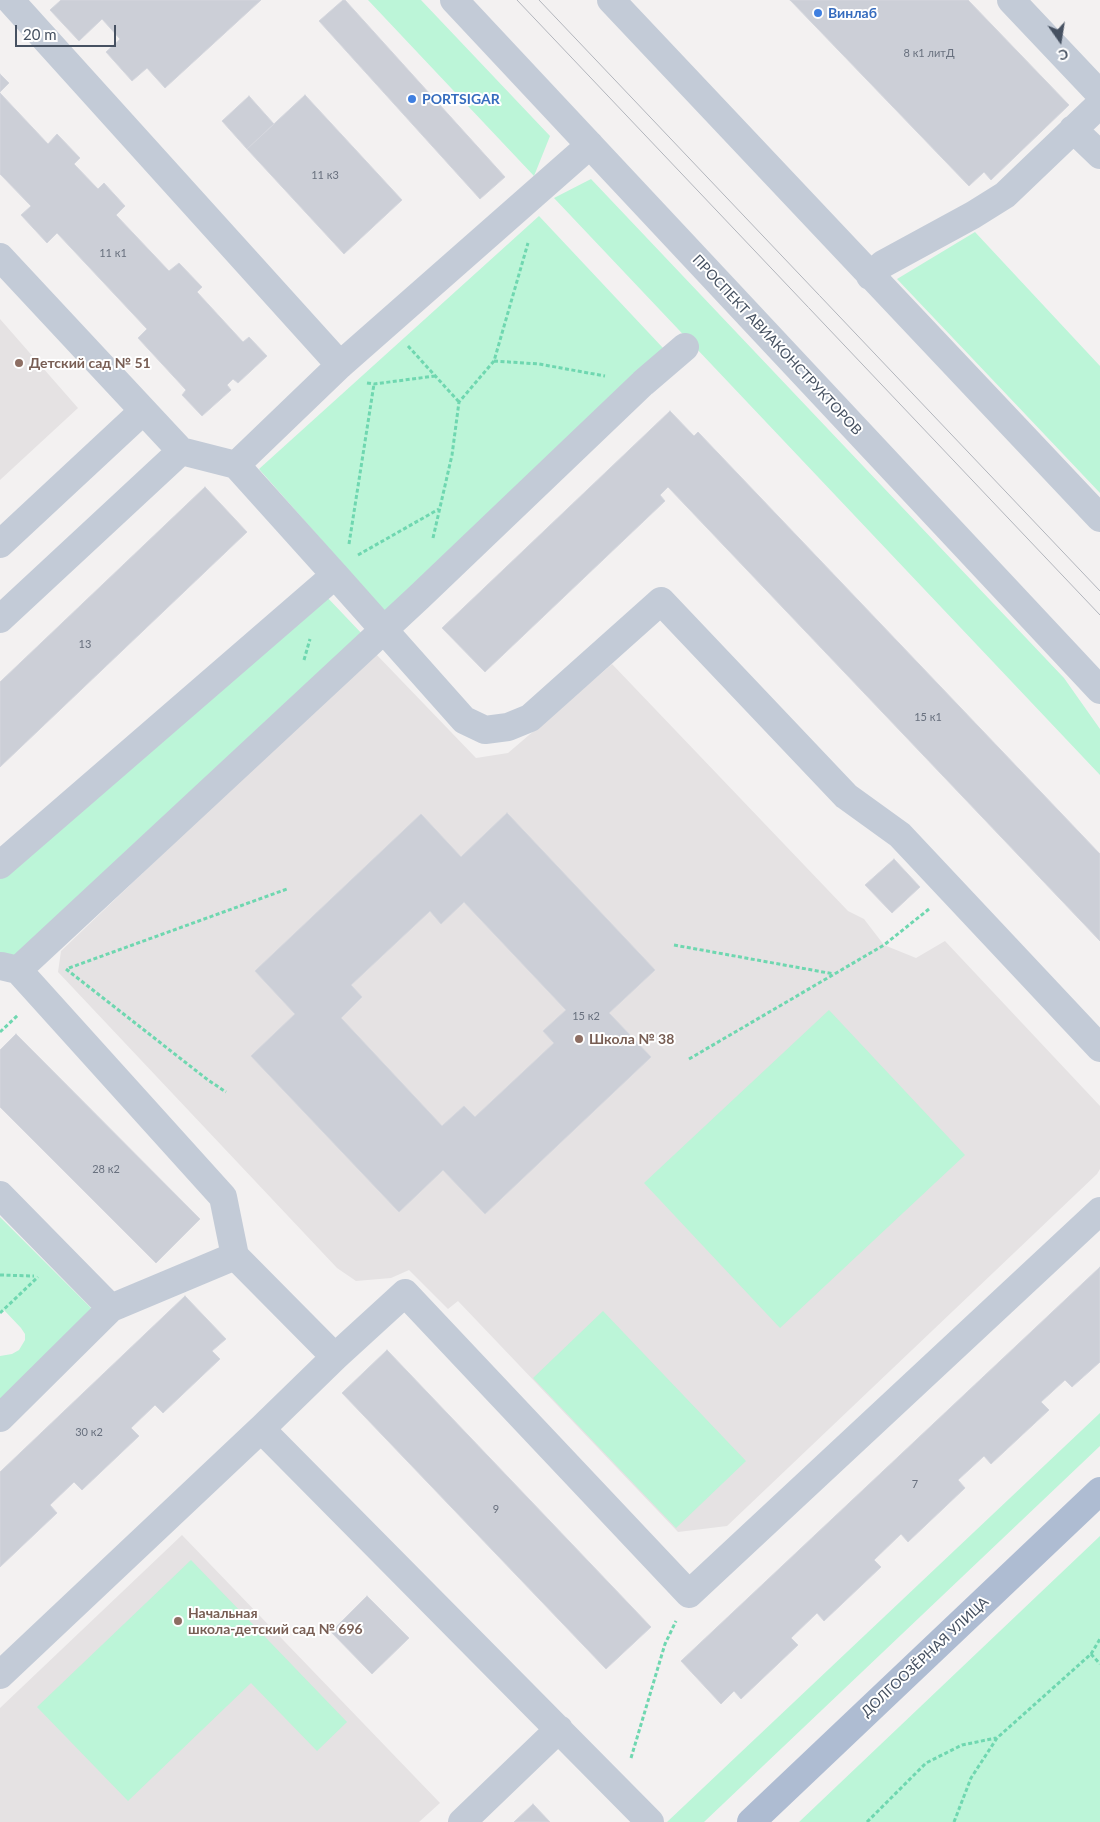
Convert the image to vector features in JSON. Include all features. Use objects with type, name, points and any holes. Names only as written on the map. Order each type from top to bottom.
[{"type":"main road","name":"ДОЛГООЗЁРНАЯ УЛИЦА","points":[[751,1822],[1100,1491]]},
{"type":"street","points":[[10,0],[340,365]]},
{"type":"street","name":"ПРОСПЕКТ АВИАКОНСТРУКТОРОВ","points":[[454,0],[1100,690]]},
{"type":"street","points":[[611,0],[1100,518]]},
{"type":"street","points":[[1011,0],[1100,94]]},
{"type":"street","points":[[870,276],[883,264],[973,215],[1004,195],[1100,104]]},
{"type":"street","points":[[1073,129],[1100,155]]},
{"type":"street","points":[[236,464],[340,365],[590,145]]},
{"type":"street","points":[[0,258],[181,451],[236,464],[341,568],[383,630],[464,720],[485,730],[508,727],[530,718],[661,601],[846,796],[900,835],[1100,1048]]},
{"type":"street","points":[[335,1357],[235,1256],[223,1197],[9,968],[383,630],[643,383],[685,347]]},
{"type":"street","points":[[0,544],[143,411]]},
{"type":"street","points":[[0,619],[181,451]]},
{"type":"street","points":[[0,865],[341,568]]},
{"type":"street","points":[[0,1195],[111,1308]]},
{"type":"street","points":[[0,1675],[405,1293],[689,1594],[1100,1211]]},
{"type":"street","points":[[0,1418],[111,1308],[235,1256]]},
{"type":"street","points":[[261,1429],[650,1822]]},
{"type":"street","points":[[462,1822],[559,1729]]},
{"type":"path","points":[[432,544],[452,455],[459,402],[494,361],[530,234]]},
{"type":"path","points":[[494,361],[539,364],[643,383]]},
{"type":"path","points":[[340,365],[357,381],[374,384],[436,376]]},
{"type":"path","points":[[428,368],[459,402]]},
{"type":"path","points":[[341,568],[374,384]]},
{"type":"path","points":[[341,568],[440,508]]},
{"type":"path","points":[[9,968],[58,972],[286,889]]},
{"type":"path","points":[[689,1059],[884,944],[953,890]]},
{"type":"path","points":[[674,945],[834,974]]},
{"type":"path","points":[[66,969],[226,1092]]},
{"type":"path","points":[[0,1275],[46,1276]]},
{"type":"path","points":[[0,1313],[38,1276]]},
{"type":"path","points":[[620,1792],[665,1644],[689,1594]]},
{"type":"path","points":[[954,1822],[971,1778],[996,1738],[1091,1654],[1100,1639]]},
{"type":"path","points":[[1091,1654],[1100,1664]]},
{"type":"path","points":[[867,1822],[926,1763],[962,1745],[996,1738]]},
{"type":"shaded area","name":"Детский сад № 51","points":[[0,319],[78,408],[0,480]]},
{"type":"shaded area","name":"Школа № 38","points":[[374,652],[476,758],[508,753],[612,664],[848,911],[864,919],[884,945],[916,958],[945,941],[1100,1106],[1100,1169],[1097,1174],[727,1526],[678,1532],[458,1301],[448,1309],[409,1270],[391,1278],[356,1281],[337,1268],[58,972],[61,951]]},
{"type":"shaded area","name":"Начальная школа-детский сад № 696","points":[[182,1535],[440,1803],[419,1822],[0,1822],[0,1708]]},
{"type":"green space","points":[[368,0],[421,0],[550,136],[534,176]]},
{"type":"green space","points":[[591,179],[1064,678],[1100,729],[1100,775],[554,198]]},
{"type":"green space","points":[[539,216],[663,348],[386,613],[259,469]]},
{"type":"green space","points":[[975,232],[1100,366],[1100,493],[897,279]]},
{"type":"green space","points":[[325,595],[364,636],[15,960],[0,959],[0,879]]},
{"type":"green space","points":[[829,1010],[965,1155],[780,1328],[644,1183]]},
{"type":"green space","points":[[0,1217],[92,1309],[0,1399],[0,1356],[12,1354],[19,1350],[25,1340],[25,1334],[4,1310],[0,1313]]},
{"type":"green space","points":[[603,1311],[746,1461],[676,1528],[533,1378]]},
{"type":"green space","points":[[1100,1413],[1100,1446],[704,1822],[667,1822]]},
{"type":"green space","points":[[1100,1536],[1100,1822],[799,1822]]},
{"type":"green space","points":[[191,1560],[347,1722],[317,1751],[251,1683],[128,1801],[37,1707]]},
{"type":"building","points":[[61,0],[261,0],[165,88],[147,68],[132,81],[106,52],[120,39],[102,19],[79,41],[50,10]]},
{"type":"building","name":"PORTSIGAR","points":[[343,0],[505,177],[480,199],[319,21]]},
{"type":"building","points":[[790,0],[968,0],[1069,105],[991,180],[984,172],[969,186]]},
{"type":"building","points":[[0,74],[9,83],[0,92]]},
{"type":"building","points":[[0,93],[48,144],[57,134],[80,158],[74,164],[98,189],[104,183],[125,206],[116,215],[169,271],[179,263],[202,287],[197,292],[243,342],[249,337],[267,356],[238,383],[233,379],[227,385],[231,390],[202,416],[182,395],[186,390],[138,338],[147,329],[57,233],[47,243],[21,215],[31,206],[0,174]]},
{"type":"building","points":[[305,95],[402,200],[344,254],[247,149]]},
{"type":"building","points":[[249,96],[274,124],[247,149],[222,121]]},
{"type":"building","points":[[670,411],[694,436],[698,432],[1100,854],[1100,941],[668,487],[660,495],[665,501],[485,672],[442,628]]},
{"type":"building","points":[[205,487],[247,532],[0,767],[0,682]]},
{"type":"building","points":[[507,813],[655,970],[609,1013],[651,1057],[485,1214],[443,1170],[399,1212],[251,1056],[295,1014],[255,971],[421,814],[461,857]],"holes":[[[464,902],[566,1010],[543,1031],[554,1043],[475,1117],[464,1106],[442,1126],[341,1018],[362,997],[351,985],[430,911],[441,924]]]},
{"type":"building","points":[[894,859],[920,887],[892,913],[865,885]]},
{"type":"building","points":[[16,1034],[200,1219],[156,1263],[0,1107],[0,1050]]},
{"type":"building","points":[[1100,1267],[1100,1362],[1072,1387],[1065,1380],[1041,1402],[1049,1410],[991,1464],[984,1456],[958,1480],[965,1488],[908,1542],[901,1534],[874,1560],[881,1567],[824,1621],[817,1613],[791,1638],[798,1645],[741,1699],[734,1691],[721,1704],[681,1661]]},
{"type":"building","points":[[185,1296],[226,1339],[212,1351],[220,1359],[163,1413],[155,1405],[131,1428],[139,1436],[82,1490],[74,1482],[50,1505],[57,1513],[0,1567],[0,1472]]},
{"type":"building","points":[[387,1350],[651,1627],[606,1669],[342,1393]]},
{"type":"building","points":[[367,1596],[409,1638],[372,1674],[331,1632]]},
{"type":"building","points":[[533,1804],[550,1822],[514,1822]]},
{"type":"tram line","points":[[517,0],[1100,615]]},
{"type":"tram line","points":[[539,0],[1100,591]]},
{"type":"place","name":"Винлаб","points":[[818,13]]},
{"type":"place","name":"PORTSIGAR","points":[[412,99]]},
{"type":"place","name":"Детский сад № 51","points":[[19,363]]},
{"type":"place","name":"Школа № 38","points":[[579,1039]]},
{"type":"place","name":"Начальная школа-детский сад № 696","points":[[178,1621]]}]
